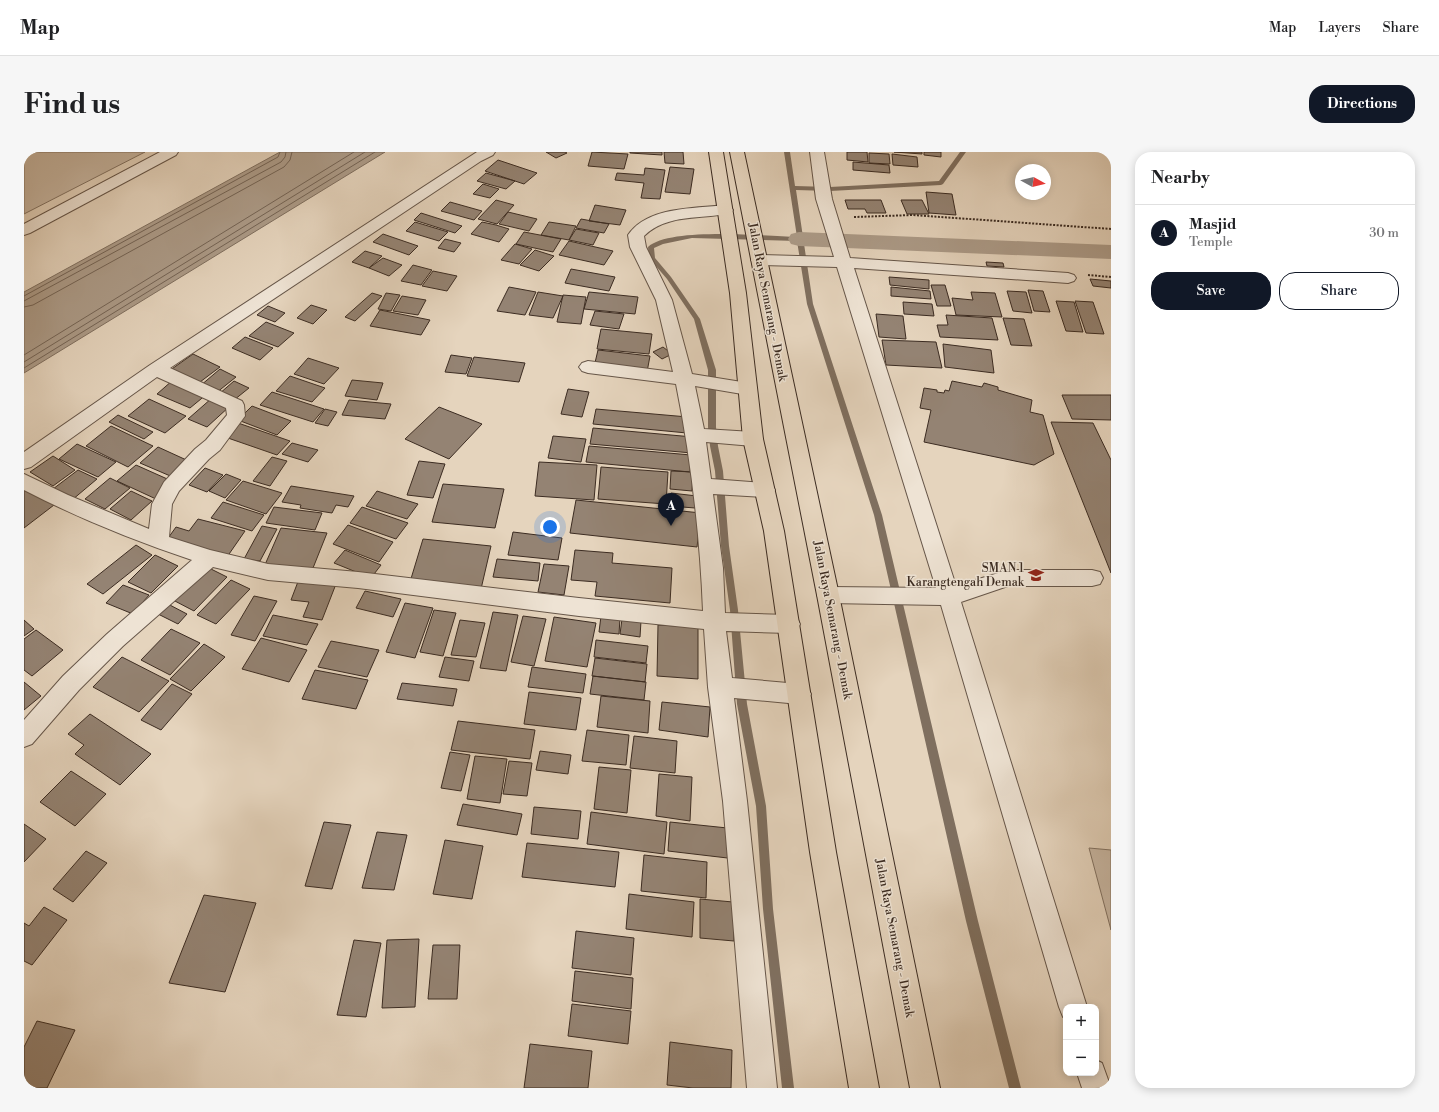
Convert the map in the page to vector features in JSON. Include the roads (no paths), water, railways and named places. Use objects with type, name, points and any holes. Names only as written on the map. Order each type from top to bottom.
[{"type":"highway","name":"Jalan Raya Semarang - Demak","points":[[716,152],[738,293],[754,439],[774,531],[823,852],[864,1088]]},
{"type":"highway","name":"Jalan Raya Semarang - Demak","points":[[737,152],[752,221],[765,260],[837,596],[925,1088]]},
{"type":"street","points":[[24,230],[171,152]]},
{"type":"street","points":[[24,462],[156,369],[476,158],[488,152]]},
{"type":"street","points":[[817,152],[824,199],[837,257],[942,598],[1072,1004]]},
{"type":"street","points":[[726,215],[663,218],[647,224],[636,235],[638,247],[664,300],[689,379],[700,435],[707,486],[712,568],[727,687],[736,808],[762,1088]]},
{"type":"street","points":[[765,260],[837,257],[1068,278]]},
{"type":"street","points":[[588,367],[689,379],[748,389]]},
{"type":"street","points":[[156,369],[235,405],[236,416],[213,445],[202,454],[171,487],[162,504],[158,541]]},
{"type":"street","points":[[700,435],[754,439]]},
{"type":"street","points":[[24,481],[61,500],[158,541],[209,558],[268,572],[358,580],[578,607],[718,621],[751,624],[789,624]]},
{"type":"street","points":[[707,486],[765,490]]},
{"type":"street","points":[[24,737],[71,683],[115,640],[209,558]]},
{"type":"street","points":[[837,596],[942,598],[1008,578],[1092,578]]},
{"type":"street","points":[[727,687],[799,694]]},
{"type":"street","points":[[1093,1076],[1097,1088]]},
{"type":"water","points":[[280,152],[385,152],[24,373],[24,292]]},
{"type":"waterway","points":[[787,152],[792,188]]},
{"type":"waterway","points":[[792,188],[830,189],[941,183],[963,152]]},
{"type":"waterway","points":[[792,188],[810,304],[878,515],[972,921],[1015,1088]]},
{"type":"waterway","points":[[788,1088],[768,909],[761,806],[742,704],[734,610],[725,546],[719,471],[714,446],[712,427],[712,370],[697,319],[669,278],[652,258],[651,247],[661,242],[692,236],[799,239]]},
{"type":"waterway","points":[[799,239],[1111,252]]},
{"type":"place","name":"Masjid","points":[[671,526]]},
{"type":"place","name":"SMAN 1 Karangtengah Demak","points":[[1036,575]]}]
